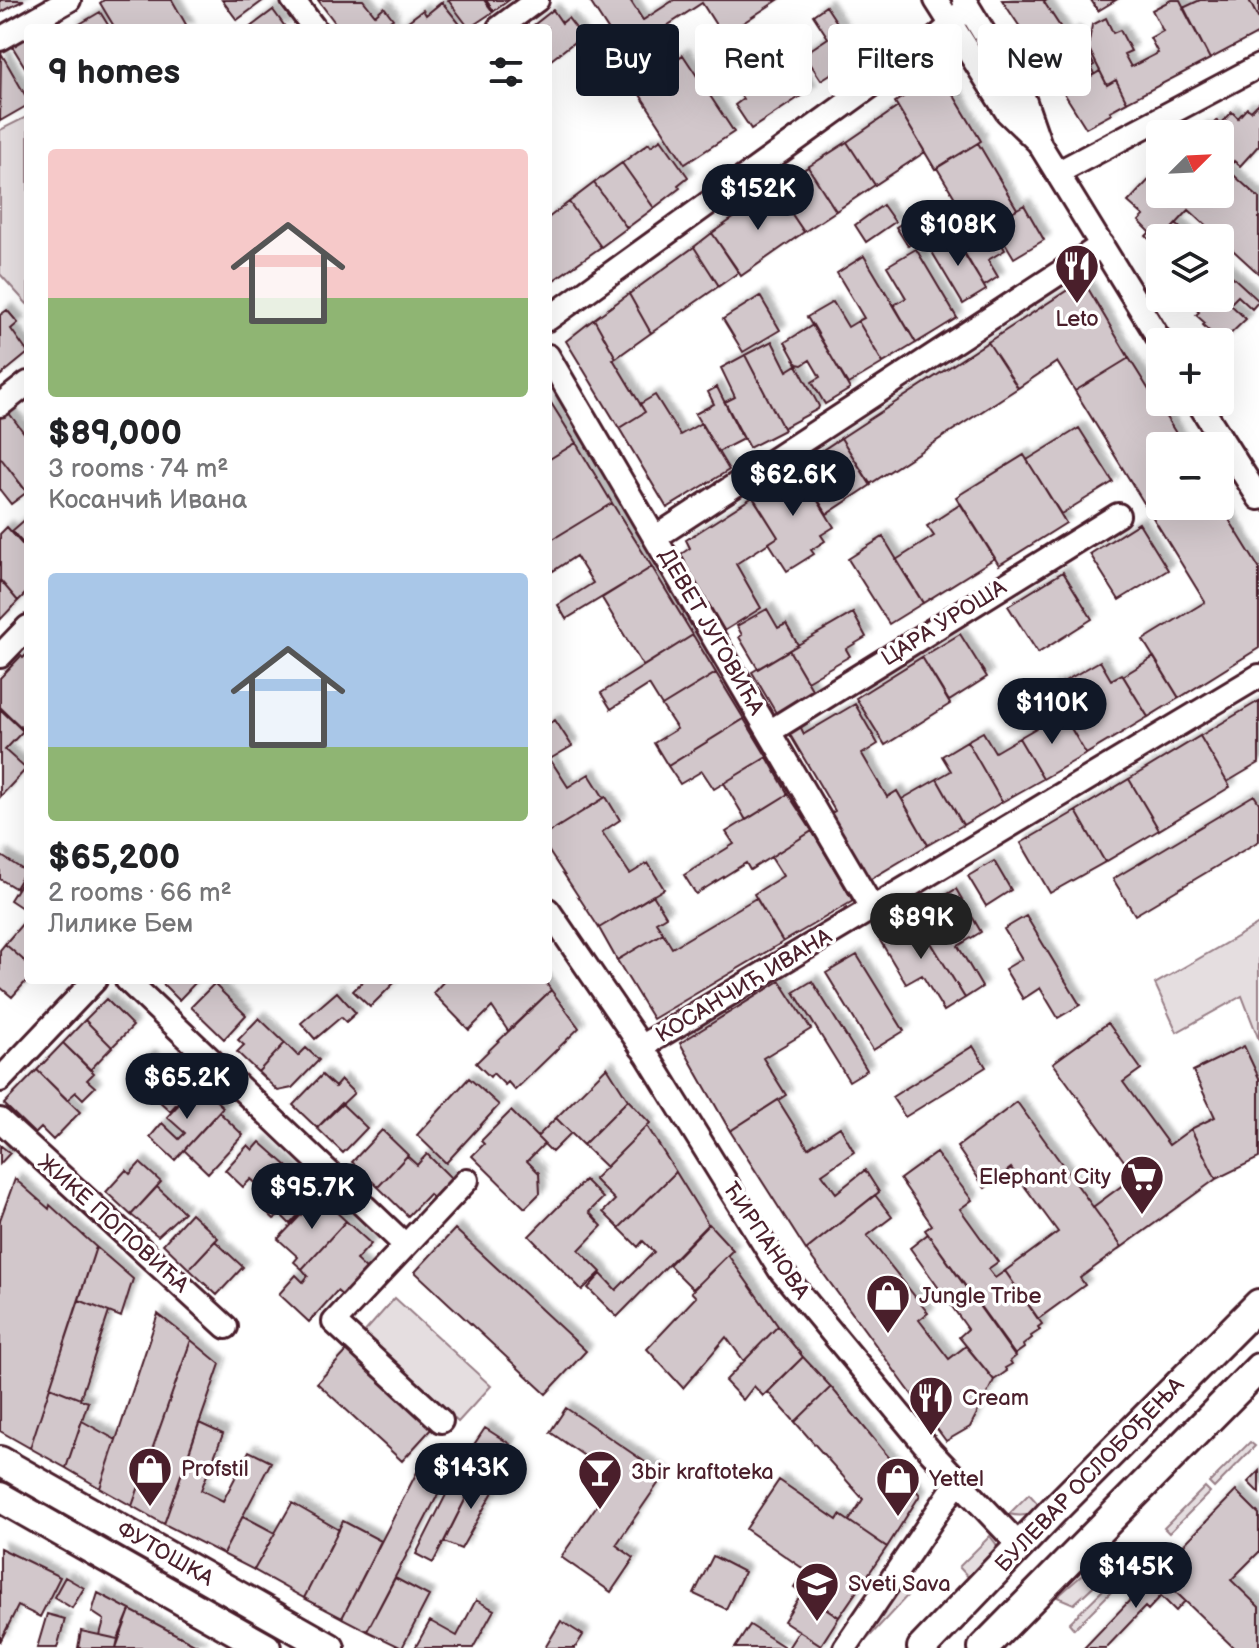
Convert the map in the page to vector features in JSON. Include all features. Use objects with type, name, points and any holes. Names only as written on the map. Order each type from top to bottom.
[{"type":"main road","name":"БУЛЕВАР ОСЛОБОЂЕЊА","points":[[922,1648],[1259,1304]]},
{"type":"main road","name":"БУЛЕВАР ОСЛОБОЂЕЊА","points":[[983,1648],[1259,1368]]},
{"type":"main road","name":"ФУТОШКА","points":[[0,1461],[330,1648]]},
{"type":"main road","name":"ФУТОШКА","points":[[0,1497],[266,1648]]},
{"type":"street","points":[[27,24],[69,0]]},
{"type":"street","points":[[293,0],[311,24]]},
{"type":"street","points":[[504,24],[537,0]]},
{"type":"street","points":[[936,0],[950,24]]},
{"type":"street","points":[[952,24],[966,3],[1024,99],[1040,145],[1152,328]]},
{"type":"street","points":[[0,39],[24,25]]},
{"type":"street","points":[[962,42],[1007,112],[1040,145]]},
{"type":"street","points":[[1057,173],[1259,66]]},
{"type":"street","points":[[552,316],[854,96]]},
{"type":"street","points":[[656,537],[1102,245]]},
{"type":"street","name":"ДЕВЕТ ЈУГОВИЋА","points":[[552,363],[873,909]]},
{"type":"street","points":[[0,405],[24,386]]},
{"type":"street","points":[[1207,416],[1259,498]]},
{"type":"street","name":"ЦАРА УРОША","points":[[769,732],[1118,515]]},
{"type":"street","points":[[0,656],[24,631]]},
{"type":"street","name":"КОСАНЧИЋ ИВАНА","points":[[641,1047],[1259,676]]},
{"type":"street","name":"ЋИРПАНОВА","points":[[552,916],[641,1047],[784,1275],[931,1452],[1020,1546]]},
{"type":"street","points":[[0,1080],[91,984]]},
{"type":"street","points":[[131,984],[405,1245]]},
{"type":"street","name":"ЖИКЕ ПОПОВИЋА","points":[[0,1120],[226,1327]]},
{"type":"street","points":[[441,1421],[334,1322],[467,1180]]},
{"type":"street","points":[[845,1648],[959,1480]]},
{"type":"shaded area","points":[[24,118],[24,301],[0,274],[0,130]]},
{"type":"shaded area","points":[[1259,924],[1259,1040],[1242,996],[1177,1032],[1155,984]]},
{"type":"shaded area","points":[[395,1298],[491,1386],[458,1422],[362,1335]]},
{"type":"shaded area","points":[[1250,1442],[1255,1446],[1214,1488],[1209,1483]]},
{"type":"shaded area","points":[[1205,1487],[1210,1492],[1169,1533],[1164,1528]]},
{"type":"shaded area","points":[[1029,1494],[1041,1507],[1026,1515],[1009,1514]]},
{"type":"shaded area","points":[[990,1536],[997,1551],[971,1580],[959,1567]]},
{"type":"shaded area","points":[[1093,1571],[1104,1576],[1074,1604],[1057,1597],[1081,1576]]},
{"type":"shaded area","points":[[893,1585],[908,1595],[859,1648],[850,1648]]},
{"type":"shaded area","points":[[1107,1586],[1112,1591],[1074,1629],[1069,1623]]},
{"type":"building","points":[[0,0],[24,0],[0,13]]},
{"type":"building","points":[[104,0],[172,0],[186,24],[113,24],[100,3]]},
{"type":"building","points":[[222,0],[264,0],[237,20]]},
{"type":"building","points":[[318,0],[363,0],[375,15],[384,7],[393,19],[390,21],[392,24],[336,24]]},
{"type":"building","points":[[448,0],[484,0],[493,12],[475,24],[466,24]]},
{"type":"building","points":[[486,0],[509,0],[494,11]]},
{"type":"building","points":[[589,0],[630,0],[643,20],[674,0],[778,0],[741,24],[715,24],[702,3],[670,24],[605,24]]},
{"type":"building","points":[[1002,0],[1047,0],[1044,2],[1058,24],[1018,24]]},
{"type":"building","points":[[1091,0],[1116,0],[1098,11]]},
{"type":"building","points":[[1171,0],[1180,0],[1210,59],[1127,102],[1116,80],[1107,85],[1091,53],[1092,25],[1106,18],[1113,33],[1120,30],[1131,51],[1124,54],[1131,67],[1158,53],[1150,38],[1163,31],[1152,10]]},
{"type":"building","points":[[1200,0],[1249,0],[1259,20],[1259,33],[1210,59],[1183,8]]},
{"type":"building","points":[[1249,0],[1259,0],[1259,20]]},
{"type":"building","points":[[442,2],[460,24],[404,24],[423,10],[426,15]]},
{"type":"building","points":[[826,6],[838,24],[828,24],[828,38],[813,15]]},
{"type":"building","points":[[273,10],[283,24],[254,24]]},
{"type":"building","points":[[553,10],[562,23],[568,18],[576,28],[576,41],[552,59],[552,24],[535,24]]},
{"type":"building","points":[[100,12],[108,24],[80,24]]},
{"type":"building","points":[[828,38],[828,76],[821,80],[812,66],[812,49]]},
{"type":"building","points":[[24,39],[24,66],[12,46]]},
{"type":"building","points":[[1,53],[24,93],[24,107],[0,121]]},
{"type":"building","points":[[683,55],[695,73],[695,96],[710,96],[734,132],[685,164],[641,96],[679,96],[679,58]]},
{"type":"building","points":[[1100,71],[1107,85],[1116,80],[1127,102],[1086,128],[1066,96],[1091,96],[1091,76]]},
{"type":"building","points":[[741,96],[801,96],[751,129],[735,105],[743,99]]},
{"type":"building","points":[[905,96],[954,96],[981,141],[935,169],[895,102]]},
{"type":"building","points":[[1259,103],[1259,145],[1240,166],[1234,161],[1234,120],[1225,120],[1232,112],[1238,118],[1247,108],[1251,111]]},
{"type":"building","points":[[898,107],[925,152],[875,185],[847,142]]},
{"type":"building","points":[[661,139],[688,177],[678,185],[680,188],[654,208],[622,163],[649,143],[651,146]]},
{"type":"building","points":[[847,142],[875,185],[836,211],[808,167]]},
{"type":"building","points":[[978,143],[1017,209],[976,233],[937,168]]},
{"type":"building","points":[[622,163],[654,208],[627,228],[594,183]]},
{"type":"building","points":[[808,167],[836,211],[804,232],[775,189]]},
{"type":"building","points":[[1234,175],[1259,198],[1259,274],[1234,251],[1234,224],[1204,224],[1189,210],[1176,224],[1146,224],[1146,228],[1139,221],[1144,216],[1128,202],[1146,183],[1146,208],[1234,208]]},
{"type":"building","points":[[594,183],[627,228],[601,247],[569,202]]},
{"type":"building","points":[[775,189],[804,232],[741,276],[712,233]]},
{"type":"building","points":[[569,202],[601,247],[552,281],[552,215]]},
{"type":"building","points":[[883,205],[895,222],[866,242],[855,225]]},
{"type":"building","points":[[1024,205],[1044,240],[1014,258],[993,223]]},
{"type":"building","points":[[923,210],[934,229],[908,246],[896,227]]},
{"type":"building","points":[[992,228],[1005,250],[988,260],[998,277],[984,286],[960,247]]},
{"type":"building","points":[[712,233],[739,272],[719,286],[694,247]]},
{"type":"building","points":[[953,233],[986,290],[963,304],[929,247]]},
{"type":"building","points":[[694,247],[719,286],[651,333],[629,294]]},
{"type":"building","points":[[916,249],[957,318],[916,343],[894,305],[906,298],[887,266]]},
{"type":"building","points":[[864,256],[916,343],[883,363],[858,321],[864,318],[837,273]]},
{"type":"building","points":[[1234,278],[1259,301],[1252,309],[1238,296],[1234,300]]},
{"type":"building","points":[[1083,280],[1129,358],[1075,391],[1057,362],[1018,388],[988,342]]},
{"type":"building","points":[[629,294],[651,333],[616,358],[594,319]]},
{"type":"building","points":[[760,296],[780,330],[743,352],[723,319]]},
{"type":"building","points":[[833,302],[848,327],[858,321],[883,363],[848,384],[807,317]]},
{"type":"building","points":[[1234,308],[1246,319],[1234,331],[1234,328],[1206,328],[1196,315],[1199,312],[1234,312]]},
{"type":"building","points":[[7,310],[18,323],[11,329],[24,347],[24,356],[0,376],[0,315]]},
{"type":"building","points":[[594,319],[616,358],[613,359],[645,412],[619,428],[566,341]]},
{"type":"building","points":[[813,325],[850,389],[825,404],[812,382],[820,377],[810,360],[802,365],[797,364],[785,342]]},
{"type":"building","points":[[772,341],[787,371],[797,365],[819,406],[783,428],[745,355]]},
{"type":"building","points":[[988,342],[1018,388],[870,484],[841,438]]},
{"type":"building","points":[[745,355],[784,430],[749,448],[725,402],[735,397],[721,368]]},
{"type":"building","points":[[1129,358],[1146,385],[1146,416],[1165,416],[1175,432],[1146,432],[1146,506],[1075,391]]},
{"type":"building","points":[[717,387],[743,439],[718,452],[695,414],[714,404],[708,392]]},
{"type":"building","points":[[655,395],[680,435],[701,423],[729,470],[667,508],[619,428],[645,412],[640,404]]},
{"type":"building","points":[[552,404],[576,443],[552,458]]},
{"type":"building","points":[[5,408],[24,433],[24,489],[0,457],[0,412]]},
{"type":"building","points":[[1079,428],[1113,482],[1061,514],[1027,460]]},
{"type":"building","points":[[841,438],[871,485],[827,514],[797,467]]},
{"type":"building","points":[[576,443],[612,503],[552,540],[552,458]]},
{"type":"building","points":[[1024,455],[1066,523],[999,565],[956,497]]},
{"type":"building","points":[[0,457],[24,488],[24,494],[11,504],[0,490]]},
{"type":"building","points":[[797,467],[834,527],[821,535],[825,541],[811,550],[814,554],[787,571],[769,543],[778,537],[752,496]]},
{"type":"building","points":[[753,497],[778,537],[736,564],[761,608],[724,631],[708,605],[705,607],[681,565],[685,562],[681,554],[690,548],[686,540]]},
{"type":"building","points":[[612,503],[652,567],[566,619],[558,605],[593,583],[576,556],[553,571],[552,540]]},
{"type":"building","points":[[961,504],[995,558],[923,603],[896,560],[934,536],[927,526]]},
{"type":"building","points":[[24,520],[24,544],[12,531]]},
{"type":"building","points":[[1154,520],[1229,520],[1259,568],[1259,648],[1179,698],[1143,640],[1205,602]]},
{"type":"building","points":[[1139,523],[1168,570],[1119,600],[1090,554]]},
{"type":"building","points":[[7,527],[24,546],[24,595],[18,601],[0,580],[0,534]]},
{"type":"building","points":[[883,537],[923,603],[889,624],[848,559]]},
{"type":"building","points":[[652,567],[693,635],[643,666],[602,598]]},
{"type":"building","points":[[1063,572],[1092,619],[1038,653],[1008,606]]},
{"type":"building","points":[[0,580],[18,601],[0,620]]},
{"type":"building","points":[[767,609],[778,628],[786,624],[798,645],[758,669],[739,637],[742,635],[737,626]]},
{"type":"building","points":[[853,613],[866,637],[846,649],[850,656],[807,681],[789,650]]},
{"type":"building","points":[[960,634],[987,677],[949,701],[922,657]]},
{"type":"building","points":[[693,635],[716,673],[662,706],[649,685],[611,709],[601,693]]},
{"type":"building","points":[[789,650],[813,691],[776,713],[752,672]]},
{"type":"building","points":[[21,656],[24,730],[0,707],[0,678]]},
{"type":"building","points":[[922,657],[950,704],[885,745],[856,698]]},
{"type":"building","points":[[1154,657],[1179,698],[1148,717],[1123,676]]},
{"type":"building","points":[[1100,661],[1111,680],[1122,674],[1148,717],[1086,754],[1049,690]]},
{"type":"building","points":[[716,673],[744,719],[668,766],[654,743],[677,729],[662,706]]},
{"type":"building","points":[[1259,701],[1259,763],[1227,782],[1200,736]]},
{"type":"building","points":[[855,704],[878,744],[862,754],[887,797],[897,791],[928,845],[869,880],[860,864],[854,867],[839,841],[845,838],[830,814],[835,811],[789,733],[800,726],[804,734]]},
{"type":"building","points":[[0,709],[23,731],[5,750],[24,767],[24,771],[0,797]]},
{"type":"building","points":[[1062,713],[1086,754],[1043,779],[1019,738]]},
{"type":"building","points":[[744,719],[767,757],[714,789],[702,771],[680,784],[668,766]]},
{"type":"building","points":[[555,720],[572,746],[552,758],[552,722]]},
{"type":"building","points":[[983,732],[995,752],[1019,738],[1043,779],[1002,802],[967,741]]},
{"type":"building","points":[[1200,736],[1230,787],[1159,830],[1129,779]]},
{"type":"building","points":[[967,741],[1002,802],[963,825],[937,779],[951,771],[942,756]]},
{"type":"building","points":[[767,757],[788,794],[746,820],[724,783]]},
{"type":"building","points":[[552,762],[568,787],[589,774],[604,798],[552,830]]},
{"type":"building","points":[[937,779],[963,825],[928,845],[902,799]]},
{"type":"building","points":[[1129,779],[1159,830],[1105,862],[1076,811]]},
{"type":"building","points":[[788,794],[812,831],[750,870],[746,863],[696,894],[684,875],[734,844],[726,832]]},
{"type":"building","points":[[1254,795],[1259,803],[1259,841],[1135,915],[1113,879]]},
{"type":"building","points":[[606,797],[620,820],[602,832],[630,874],[648,863],[664,889],[599,928],[552,856],[552,831]]},
{"type":"building","points":[[1076,811],[1105,862],[1050,893],[1021,843]]},
{"type":"building","points":[[812,831],[853,901],[783,942],[754,894],[783,876],[771,857]]},
{"type":"building","points":[[0,855],[24,870],[15,888],[0,879]]},
{"type":"building","points":[[994,861],[1011,890],[986,906],[968,876]]},
{"type":"building","points":[[24,878],[24,909],[10,900]]},
{"type":"building","points":[[956,889],[981,932],[958,946],[982,987],[965,998],[914,915]]},
{"type":"building","points":[[653,895],[666,916],[656,922],[663,933],[617,960],[599,928]]},
{"type":"building","points":[[756,898],[783,942],[653,1019],[617,960],[663,933],[672,948]]},
{"type":"building","points":[[914,915],[965,998],[944,1011],[922,975],[906,984],[878,937]]},
{"type":"building","points":[[1026,916],[1080,1005],[1058,1018],[1040,988],[1023,999],[1005,969],[1022,959],[1004,929]]},
{"type":"building","points":[[24,922],[24,961],[5,944]]},
{"type":"building","points":[[5,944],[24,961],[24,984],[12,997],[0,987],[0,950]]},
{"type":"building","points":[[857,955],[904,1031],[873,1050],[826,973]]},
{"type":"building","points":[[780,981],[811,1029],[763,1058],[786,1095],[730,1131],[680,1043]]},
{"type":"building","points":[[812,981],[867,1070],[849,1081],[794,992]]},
{"type":"building","points":[[163,984],[194,984],[179,1000]]},
{"type":"building","points":[[214,984],[246,1015],[224,1039],[191,1007]]},
{"type":"building","points":[[360,984],[393,984],[370,1007],[353,991]]},
{"type":"building","points":[[441,984],[547,984],[551,990],[508,1031],[492,1007],[469,1030],[433,993]]},
{"type":"building","points":[[551,990],[579,1028],[515,1090],[493,1073],[490,1077],[476,1063]]},
{"type":"building","points":[[337,992],[356,1013],[346,1022],[341,1017],[315,1039],[301,1023]]},
{"type":"building","points":[[106,999],[133,1026],[112,1047],[85,1020]]},
{"type":"building","points":[[259,1018],[285,1043],[258,1072],[237,1052],[244,1045],[238,1040]]},
{"type":"building","points":[[85,1020],[112,1047],[90,1070],[63,1043]]},
{"type":"building","points":[[1108,1023],[1141,1069],[1123,1082],[1169,1145],[1191,1129],[1216,1179],[1122,1247],[1093,1207],[1135,1176],[1053,1063]]},
{"type":"building","points":[[63,1043],[94,1073],[87,1080],[95,1087],[83,1099],[76,1092],[67,1100],[37,1070]]},
{"type":"building","points":[[285,1043],[298,1056],[306,1048],[319,1060],[292,1088],[278,1091],[258,1072]]},
{"type":"building","points":[[973,1046],[986,1067],[905,1117],[892,1097]]},
{"type":"building","points":[[1244,1046],[1259,1078],[1259,1158],[1216,1179],[1191,1129],[1215,1117],[1193,1071]]},
{"type":"building","points":[[149,1056],[163,1069],[168,1064],[192,1087],[170,1111],[146,1089],[149,1086],[134,1072]]},
{"type":"building","points":[[607,1067],[628,1100],[583,1145],[556,1118]]},
{"type":"building","points":[[37,1070],[80,1112],[53,1140],[41,1128],[35,1134],[4,1104]]},
{"type":"building","points":[[322,1075],[335,1087],[341,1080],[354,1093],[317,1128],[293,1105]]},
{"type":"building","points":[[469,1078],[499,1105],[446,1163],[417,1135]]},
{"type":"building","points":[[198,1084],[223,1107],[175,1160],[150,1137],[162,1123],[179,1139],[185,1133],[167,1117]]},
{"type":"building","points":[[628,1100],[650,1123],[606,1167],[583,1145]]},
{"type":"building","points":[[778,1100],[808,1148],[840,1127],[854,1152],[822,1174],[836,1193],[865,1170],[879,1192],[806,1250],[730,1131]]},
{"type":"building","points":[[1017,1102],[1122,1247],[1080,1278],[1085,1285],[1038,1319],[1005,1271],[1058,1232],[1011,1168],[985,1188],[957,1147]]},
{"type":"building","points":[[341,1103],[367,1128],[343,1153],[317,1128]]},
{"type":"building","points":[[511,1111],[544,1144],[527,1161],[539,1173],[540,1193],[525,1208],[472,1156],[484,1144],[481,1141]]},
{"type":"building","points":[[219,1112],[243,1135],[208,1173],[184,1150]]},
{"type":"building","points":[[556,1118],[571,1133],[552,1152],[537,1137]]},
{"type":"building","points":[[647,1126],[676,1172],[619,1228],[603,1212],[615,1200],[594,1179]]},
{"type":"building","points":[[382,1130],[408,1155],[378,1187],[352,1162]]},
{"type":"building","points":[[260,1142],[286,1165],[263,1190],[251,1179],[243,1187],[225,1170],[248,1145],[253,1150]]},
{"type":"building","points":[[0,1145],[10,1153],[0,1164]]},
{"type":"building","points":[[936,1153],[972,1200],[960,1209],[998,1262],[988,1269],[995,1278],[1005,1271],[1042,1324],[1038,1327],[1040,1330],[1023,1345],[1024,1348],[1014,1355],[925,1230],[932,1225],[900,1179]]},
{"type":"building","points":[[427,1154],[452,1179],[433,1198],[429,1194],[408,1216],[378,1187],[407,1156],[417,1165]]},
{"type":"building","points":[[140,1163],[161,1182],[131,1215],[106,1192],[126,1170],[130,1174]]},
{"type":"building","points":[[286,1165],[310,1188],[305,1194],[312,1200],[290,1224],[281,1215],[274,1219],[258,1204],[262,1200],[259,1197],[262,1191]]},
{"type":"building","points":[[676,1172],[708,1224],[617,1317],[588,1288],[601,1274],[616,1290],[654,1252],[643,1241],[638,1247],[619,1228]]},
{"type":"building","points":[[15,1179],[49,1209],[50,1205],[96,1247],[30,1448],[0,1431],[0,1220]]},
{"type":"building","points":[[585,1180],[603,1198],[589,1212],[602,1226],[579,1250],[601,1272],[582,1290],[529,1236]]},
{"type":"building","points":[[157,1187],[184,1212],[158,1236],[131,1215]]},
{"type":"building","points":[[875,1195],[892,1217],[867,1236],[928,1313],[919,1320],[949,1359],[966,1346],[994,1380],[970,1427],[946,1441],[806,1250]]},
{"type":"building","points":[[319,1196],[346,1221],[302,1269],[294,1262],[298,1257],[278,1239]]},
{"type":"building","points":[[191,1213],[218,1238],[189,1269],[163,1244]]},
{"type":"building","points":[[346,1221],[371,1244],[356,1260],[367,1270],[343,1296],[337,1291],[309,1322],[279,1294],[296,1275],[303,1282],[308,1276],[302,1269]]},
{"type":"building","points":[[709,1224],[733,1250],[693,1289],[669,1265]]},
{"type":"building","points":[[455,1229],[586,1351],[546,1394],[415,1272]]},
{"type":"building","points":[[928,1234],[1016,1356],[1010,1361],[1012,1364],[1005,1368],[1007,1371],[994,1380],[959,1337],[968,1329],[910,1248]]},
{"type":"building","points":[[215,1241],[243,1267],[217,1295],[189,1269]]},
{"type":"building","points":[[96,1247],[133,1279],[121,1317],[79,1300]]},
{"type":"building","points":[[728,1255],[778,1326],[744,1361],[726,1337],[683,1388],[647,1349],[696,1297],[691,1292]]},
{"type":"building","points":[[79,1300],[109,1312],[80,1399],[50,1387]]},
{"type":"building","points":[[158,1314],[191,1340],[132,1506],[100,1488]]},
{"type":"building","points":[[778,1326],[803,1357],[763,1396],[754,1386],[743,1400],[725,1381]]},
{"type":"building","points":[[191,1340],[220,1364],[164,1524],[132,1506]]},
{"type":"building","points":[[348,1350],[432,1428],[402,1461],[317,1383]]},
{"type":"building","points":[[803,1357],[831,1387],[795,1422],[768,1392]]},
{"type":"building","points":[[50,1387],[88,1402],[66,1468],[30,1448]]},
{"type":"building","points":[[831,1387],[920,1495],[887,1547],[849,1521],[863,1499],[795,1422]]},
{"type":"building","points":[[566,1408],[664,1475],[616,1545],[634,1558],[611,1592],[561,1557],[616,1478],[550,1432]]},
{"type":"building","points":[[82,1421],[116,1440],[100,1488],[66,1468]]},
{"type":"building","points":[[199,1423],[223,1434],[201,1490],[223,1501],[249,1451],[271,1462],[223,1554],[164,1524]]},
{"type":"building","points":[[485,1428],[510,1444],[496,1466],[471,1449]]},
{"type":"building","points":[[418,1470],[444,1483],[367,1631],[342,1618]]},
{"type":"building","points":[[1259,1471],[1259,1493],[1248,1482]]},
{"type":"building","points":[[457,1473],[474,1482],[433,1563],[416,1554]]},
{"type":"building","points":[[482,1473],[498,1483],[461,1549],[444,1542],[474,1482]]},
{"type":"building","points":[[779,1480],[837,1520],[840,1515],[887,1547],[839,1617],[794,1587],[805,1570],[746,1529]]},
{"type":"building","points":[[1236,1491],[1259,1514],[1259,1552],[1231,1580],[1259,1607],[1259,1648],[1234,1648],[1156,1573]]},
{"type":"building","points":[[292,1503],[339,1530],[304,1598],[254,1570]]},
{"type":"building","points":[[243,1516],[275,1533],[254,1570],[223,1554]]},
{"type":"building","points":[[343,1521],[381,1541],[342,1618],[304,1598]]},
{"type":"building","points":[[0,1548],[60,1577],[40,1617],[18,1606],[0,1642]]},
{"type":"building","points":[[713,1556],[744,1572],[726,1609],[694,1594]]},
{"type":"building","points":[[1156,1573],[1185,1601],[1176,1611],[1161,1596],[1148,1610],[1145,1607],[1106,1648],[1084,1648]]},
{"type":"building","points":[[65,1577],[84,1588],[72,1608],[54,1597]]},
{"type":"building","points":[[395,1578],[429,1596],[402,1648],[367,1631]]},
{"type":"building","points":[[98,1593],[130,1610],[118,1639],[100,1635],[104,1620],[92,1612]]},
{"type":"building","points":[[802,1593],[839,1617],[821,1645],[784,1621]]},
{"type":"building","points":[[476,1600],[494,1610],[473,1648],[415,1648],[430,1621],[457,1636]]},
{"type":"building","points":[[130,1610],[202,1648],[116,1648]]},
{"type":"building","points":[[47,1614],[65,1619],[57,1648],[37,1648]]},
{"type":"building","points":[[561,1621],[583,1635],[575,1648],[545,1648]]},
{"type":"building","points":[[750,1625],[786,1648],[735,1648]]},
{"type":"building","points":[[81,1631],[118,1639],[116,1648],[78,1648]]},
{"type":"building","points":[[799,1631],[821,1645],[819,1648],[788,1648]]},
{"type":"place","name":"Leto","points":[[1077,305]]},
{"type":"place","name":"Elephant City","points":[[1142,1216]]},
{"type":"place","name":"Jungle Tribe","points":[[888,1335]]},
{"type":"place","name":"Cream","points":[[931,1437]]},
{"type":"place","name":"Profstil","points":[[150,1508]]},
{"type":"place","name":"3bir kraftoteka","points":[[600,1511]]},
{"type":"place","name":"Yettel","points":[[898,1518]]},
{"type":"place","name":"Sveti Sava","points":[[817,1623]]}]
